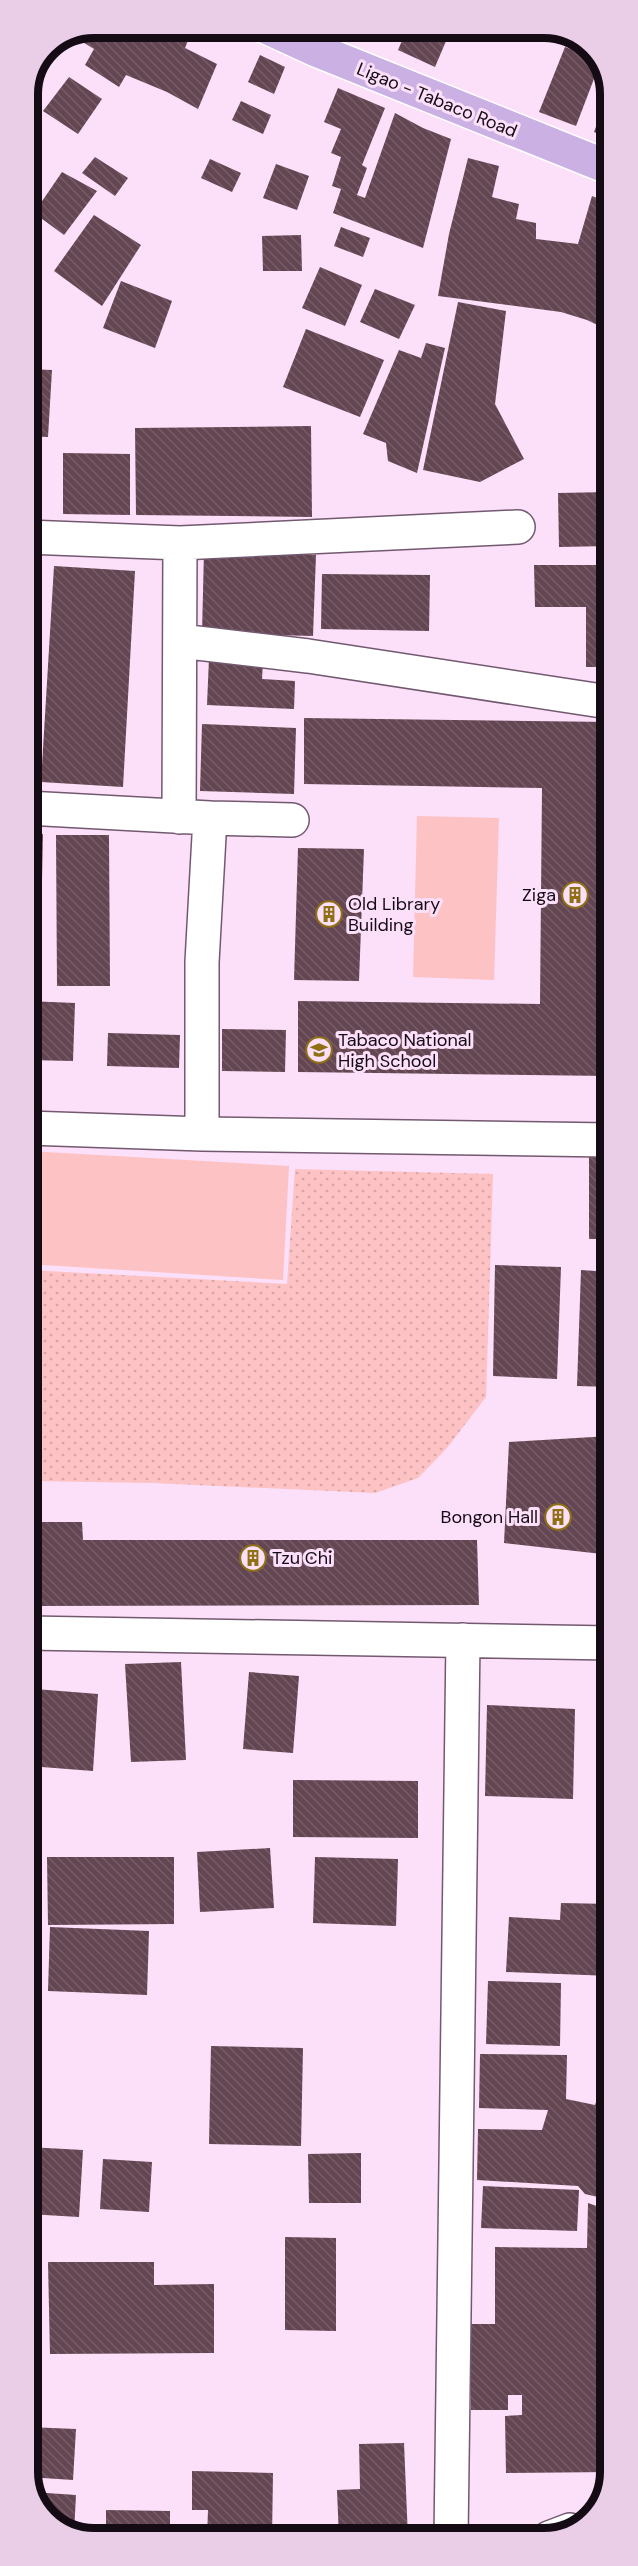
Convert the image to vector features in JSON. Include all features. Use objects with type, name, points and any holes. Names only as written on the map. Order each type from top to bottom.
[{"type":"main road","name":"Ligao - Tabaco Road","points":[[292,38],[401,85],[600,164]]},
{"type":"street","points":[[38,537],[180,543],[518,526]]},
{"type":"street","points":[[180,543],[180,641],[194,818],[202,962],[202,1134]]},
{"type":"street","points":[[180,641],[308,656],[600,701]]},
{"type":"street","points":[[38,809],[194,818],[292,820]]},
{"type":"street","points":[[38,1128],[202,1134],[600,1140]]},
{"type":"street","points":[[38,1633],[600,1643]]},
{"type":"street","points":[[451,2528],[464,1640]]},
{"type":"shaded area","points":[[417,816],[499,818],[494,980],[413,977]]},
{"type":"shaded area","points":[[38,1152],[289,1166],[283,1280],[38,1265]]},
{"type":"shaded area","points":[[295,1169],[493,1174],[486,1397],[447,1448],[418,1478],[375,1493],[153,1483],[38,1481],[38,1271],[287,1284]]},
{"type":"building","points":[[189,38],[185,48],[217,64],[198,109],[167,92],[126,75],[119,87],[85,65],[94,49],[79,40]]},
{"type":"building","points":[[403,38],[447,38],[435,67],[398,50]]},
{"type":"building","points":[[565,47],[584,54],[596,73],[576,126],[539,112]]},
{"type":"building","points":[[260,55],[285,67],[274,94],[248,82]]},
{"type":"building","points":[[69,77],[102,99],[78,134],[43,111]]},
{"type":"building","points":[[338,88],[385,108],[362,165],[367,168],[357,195],[365,198],[395,113],[423,128],[451,139],[423,248],[333,213],[341,189],[332,186],[341,157],[331,153],[341,129],[324,122]]},
{"type":"building","points":[[241,101],[271,115],[263,134],[232,120]]},
{"type":"building","points":[[600,116],[600,135],[594,132]]},
{"type":"building","points":[[95,157],[128,178],[115,196],[82,173]]},
{"type":"building","points":[[468,158],[499,166],[492,197],[519,204],[516,219],[536,223],[536,239],[578,244],[592,196],[600,199],[600,326],[561,312],[438,296],[449,234]]},
{"type":"building","points":[[210,159],[241,173],[232,192],[201,178]]},
{"type":"building","points":[[276,164],[309,176],[297,210],[263,198]]},
{"type":"building","points":[[62,172],[97,191],[64,235],[38,216],[38,207]]},
{"type":"building","points":[[94,215],[141,245],[102,306],[54,271]]},
{"type":"building","points":[[341,227],[370,238],[363,257],[334,246]]},
{"type":"building","points":[[301,235],[302,271],[263,271],[262,236]]},
{"type":"building","points":[[320,267],[362,285],[345,326],[302,308]]},
{"type":"building","points":[[121,281],[172,301],[155,348],[103,328]]},
{"type":"building","points":[[375,289],[415,305],[399,339],[360,322]]},
{"type":"building","points":[[458,302],[506,311],[495,404],[524,459],[480,482],[423,470]]},
{"type":"building","points":[[306,329],[384,360],[360,417],[283,387]]},
{"type":"building","points":[[426,343],[445,348],[417,473],[388,461],[386,443],[363,434],[399,350],[421,358]]},
{"type":"building","points":[[38,369],[52,370],[48,437],[38,437]]},
{"type":"building","points":[[311,426],[312,517],[136,515],[135,428]]},
{"type":"building","points":[[63,453],[130,454],[130,515],[63,514]]},
{"type":"building","points":[[600,492],[600,546],[559,547],[558,493]]},
{"type":"building","points":[[204,551],[316,555],[313,636],[202,633]]},
{"type":"building","points":[[534,565],[600,565],[600,667],[586,667],[586,607],[535,607]]},
{"type":"building","points":[[54,566],[135,571],[123,787],[41,782]]},
{"type":"building","points":[[322,574],[430,575],[429,631],[321,629]]},
{"type":"building","points":[[209,658],[263,661],[262,679],[295,681],[294,709],[207,705]]},
{"type":"building","name":"Ziga","points":[[304,718],[600,722],[600,1076],[298,1072],[298,1001],[540,1004],[542,788],[304,784]]},
{"type":"building","points":[[202,724],[296,728],[294,794],[200,791]]},
{"type":"building","points":[[38,834],[43,834],[40,973],[38,973]]},
{"type":"building","points":[[56,835],[109,835],[110,986],[57,986]]},
{"type":"building","name":"Old Library Building","points":[[298,848],[364,849],[359,981],[294,980]]},
{"type":"building","points":[[38,1001],[75,1003],[73,1061],[38,1060]]},
{"type":"building","points":[[222,1029],[286,1030],[285,1072],[222,1071]]},
{"type":"building","points":[[108,1033],[180,1035],[179,1068],[107,1066]]},
{"type":"building","points":[[589,1149],[600,1150],[600,1239],[589,1239]]},
{"type":"building","points":[[495,1265],[561,1267],[557,1379],[493,1376]]},
{"type":"building","points":[[581,1270],[600,1271],[600,1387],[577,1386]]},
{"type":"building","name":"Bongon Hall","points":[[600,1437],[600,1554],[504,1543],[509,1442]]},
{"type":"building","name":"Tzu Chi","points":[[38,1522],[82,1522],[83,1540],[477,1540],[479,1605],[38,1606]]},
{"type":"building","points":[[181,1662],[186,1760],[131,1762],[125,1664]]},
{"type":"building","points":[[249,1672],[299,1676],[293,1753],[243,1749]]},
{"type":"building","points":[[38,1689],[98,1694],[93,1771],[38,1767]]},
{"type":"building","points":[[487,1705],[575,1709],[573,1799],[485,1796]]},
{"type":"building","points":[[293,1780],[418,1781],[418,1838],[293,1837]]},
{"type":"building","points":[[270,1848],[274,1908],[200,1912],[197,1852]]},
{"type":"building","points":[[47,1857],[174,1857],[174,1924],[48,1925]]},
{"type":"building","points":[[315,1857],[398,1859],[396,1926],[313,1923]]},
{"type":"building","points":[[561,1903],[600,1904],[600,1976],[506,1972],[509,1917],[560,1920]]},
{"type":"building","points":[[50,1927],[149,1931],[147,1995],[48,1991]]},
{"type":"building","points":[[488,1981],[561,1983],[560,2046],[486,2044]]},
{"type":"building","points":[[211,2046],[303,2048],[301,2146],[209,2144]]},
{"type":"building","points":[[480,2054],[567,2055],[566,2099],[595,2105],[600,2091],[600,2197],[585,2194],[578,2186],[477,2180],[478,2129],[542,2130],[548,2110],[479,2108]]},
{"type":"building","points":[[38,2148],[83,2150],[79,2217],[38,2215]]},
{"type":"building","points":[[361,2153],[361,2203],[309,2203],[308,2154]]},
{"type":"building","points":[[103,2159],[152,2162],[149,2212],[100,2209]]},
{"type":"building","points":[[483,2186],[579,2190],[577,2231],[481,2228]]},
{"type":"building","points":[[588,2203],[600,2207],[600,2472],[506,2473],[505,2416],[522,2415],[522,2395],[508,2395],[508,2410],[471,2410],[471,2324],[495,2324],[495,2247],[587,2248]]},
{"type":"building","points":[[285,2237],[336,2238],[336,2331],[285,2330]]},
{"type":"building","points":[[48,2262],[154,2262],[154,2285],[214,2284],[214,2353],[50,2354]]},
{"type":"building","points":[[38,2427],[76,2429],[73,2480],[39,2478]]},
{"type":"building","points":[[404,2443],[408,2528],[339,2528],[337,2490],[360,2489],[359,2444]]},
{"type":"building","points":[[192,2471],[273,2473],[272,2528],[207,2528],[208,2510],[192,2510]]},
{"type":"building","points":[[41,2493],[76,2495],[74,2525],[57,2515]]},
{"type":"building","points":[[106,2510],[170,2511],[170,2528],[106,2528]]},
{"type":"place","name":"Ziga","points":[[575,895]]},
{"type":"place","name":"Old Library Building","points":[[329,914]]},
{"type":"place","name":"Tabaco National High School","points":[[319,1050]]},
{"type":"place","name":"Bongon Hall","points":[[558,1517]]},
{"type":"place","name":"Tzu Chi","points":[[253,1558]]}]
